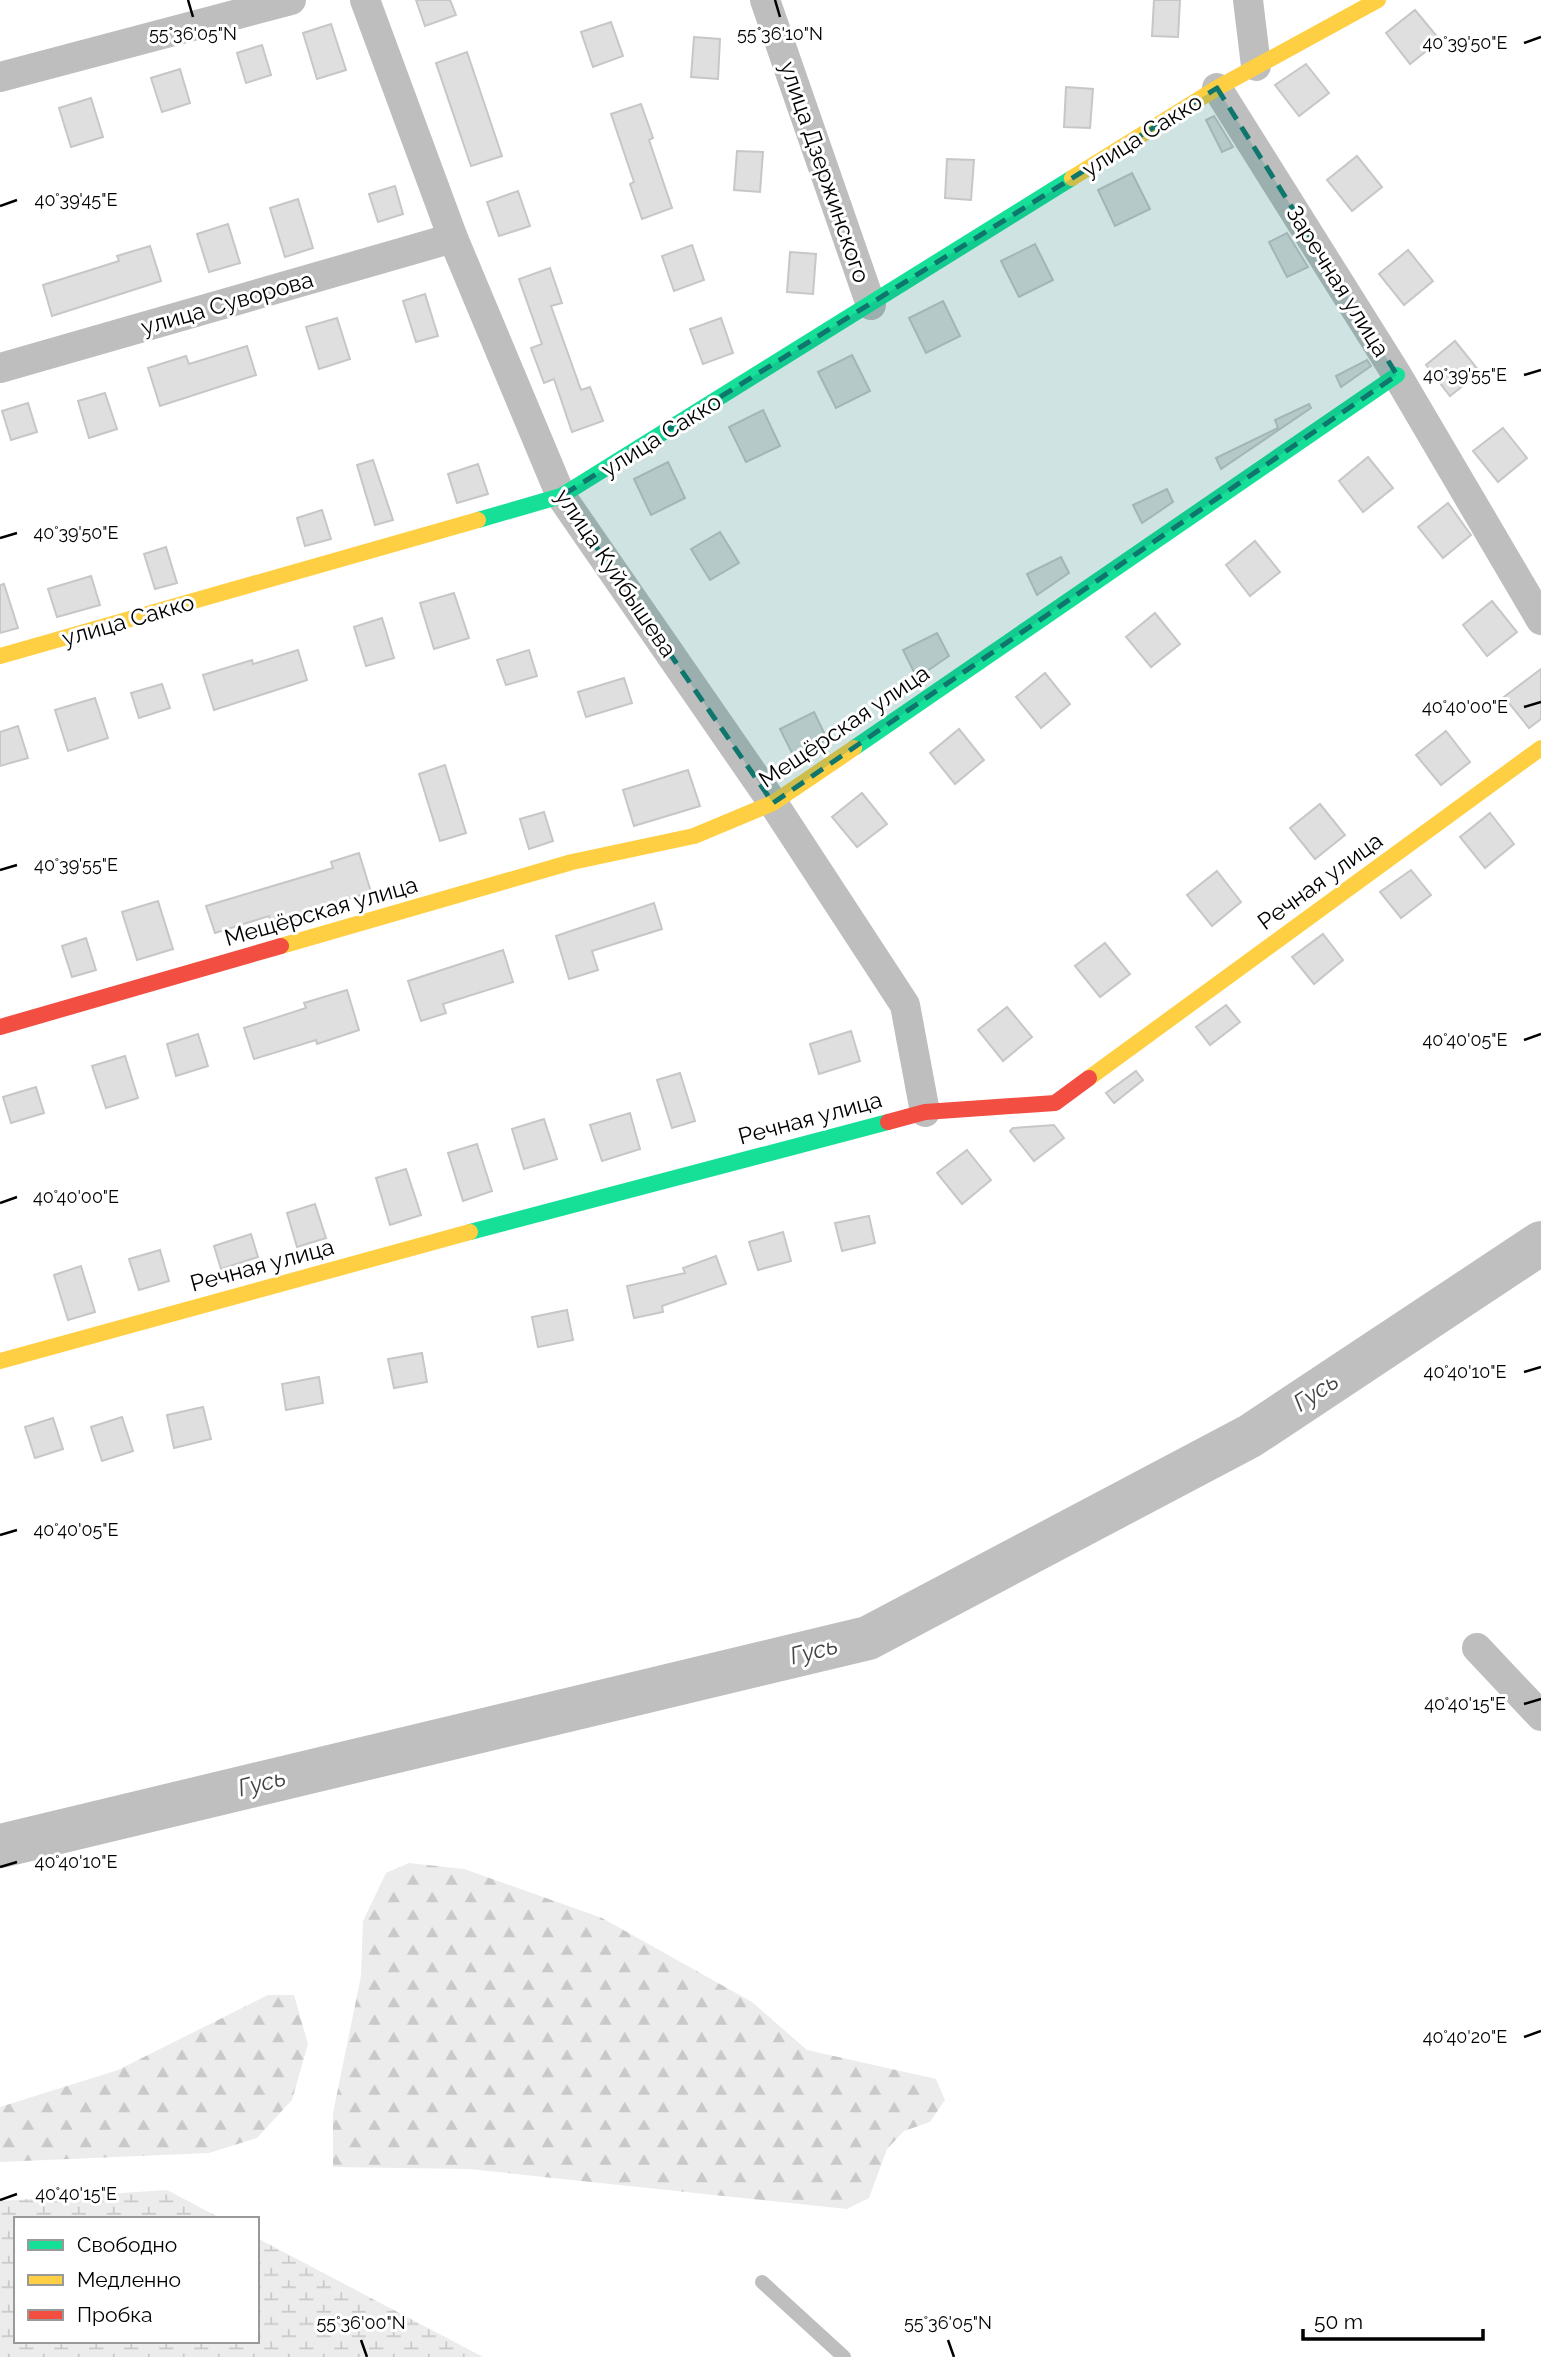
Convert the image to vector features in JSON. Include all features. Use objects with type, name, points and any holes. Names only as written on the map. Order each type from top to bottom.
[{"type":"street","points":[[0,77],[291,0]]},
{"type":"street","name":"улица Куйбышева","points":[[365,0],[453,239],[561,496],[773,803],[905,1005],[925,1112]]},
{"type":"street","name":"улица Дзержинского","points":[[765,0],[871,305]]},
{"type":"street","points":[[1248,0],[1256,66]]},
{"type":"street","name":"улица Сакко","points":[[0,656],[561,496],[1217,89],[1378,0]]},
{"type":"street","name":"Заречная улица","points":[[1217,89],[1398,375],[1541,620]]},
{"type":"street","name":"улица Суворова","points":[[0,368],[453,239]]},
{"type":"street","name":"Мещёрская улица","points":[[0,1027],[572,862],[694,836],[773,803],[1398,375]]},
{"type":"street","name":"Речная улица","points":[[4,1356],[925,1112],[1055,1103],[1541,748]]},
{"type":"street","points":[[1477,1648],[1541,1716]]},
{"type":"lane","points":[[762,2282],[844,2357]]},
{"type":"highlighted area","points":[[1217,88],[1397,375],[773,803],[561,496]]},
{"type":"green space","points":[[409,1863],[464,1869],[602,1918],[752,2002],[807,2050],[936,2079],[945,2100],[930,2122],[904,2131],[887,2149],[869,2198],[847,2209],[469,2169],[333,2167],[333,2113],[361,1976],[363,1921],[386,1873]]},
{"type":"green space","points":[[268,1995],[294,1995],[308,2044],[292,2100],[257,2138],[209,2153],[0,2162],[0,2107],[118,2070]]},
{"type":"green space","points":[[167,2190],[218,2217],[14,2217],[14,2343],[259,2343],[259,2239],[483,2357],[0,2357],[0,2201]]},
{"type":"building","points":[[416,0],[450,0],[456,15],[425,26]]},
{"type":"building","points":[[1154,0],[1180,0],[1178,37],[1152,36]]},
{"type":"building","points":[[1415,10],[1440,40],[1410,64],[1386,33]]},
{"type":"building","points":[[611,22],[623,56],[593,67],[581,32]]},
{"type":"building","points":[[331,24],[346,70],[317,79],[303,33]]},
{"type":"building","points":[[694,37],[720,39],[718,79],[691,77]]},
{"type":"building","points":[[262,45],[271,75],[246,83],[237,53]]},
{"type":"building","points":[[467,52],[502,156],[471,166],[436,63]]},
{"type":"building","points":[[1306,64],[1329,93],[1299,116],[1275,85]]},
{"type":"building","points":[[180,69],[190,103],[162,112],[151,78]]},
{"type":"building","points":[[1066,87],[1093,89],[1090,128],[1064,127]]},
{"type":"building","points":[[91,98],[103,137],[71,147],[59,108]]},
{"type":"building","points":[[641,104],[653,138],[649,140],[672,208],[642,219],[630,184],[634,182],[611,114]]},
{"type":"building","points":[[1214,116],[1233,147],[1222,152],[1206,120]]},
{"type":"building","points":[[737,151],[763,152],[760,192],[734,190]]},
{"type":"building","points":[[1357,156],[1382,187],[1352,211],[1327,180]]},
{"type":"building","points":[[947,159],[974,160],[971,200],[945,198]]},
{"type":"building","points":[[1132,173],[1150,209],[1115,226],[1098,190]]},
{"type":"building","points":[[395,186],[403,214],[378,222],[369,194]]},
{"type":"building","points":[[518,191],[530,226],[499,236],[487,202]]},
{"type":"building","points":[[298,199],[313,248],[285,257],[270,208]]},
{"type":"building","points":[[228,224],[240,263],[209,272],[197,234]]},
{"type":"building","points":[[1287,233],[1308,267],[1287,277],[1269,242]]},
{"type":"building","points":[[1035,244],[1053,280],[1019,297],[1001,261]]},
{"type":"building","points":[[692,245],[704,280],[674,291],[662,256]]},
{"type":"building","points":[[150,246],[161,281],[52,316],[43,285],[119,261],[117,256]]},
{"type":"building","points":[[1408,250],[1433,281],[1404,305],[1379,274]]},
{"type":"building","points":[[790,252],[816,254],[813,294],[787,292]]},
{"type":"building","points":[[550,268],[562,303],[551,306],[581,390],[590,387],[603,421],[572,432],[554,379],[544,383],[531,348],[542,344],[519,279]]},
{"type":"building","points":[[425,294],[438,336],[416,342],[403,301]]},
{"type":"building","points":[[943,301],[960,336],[926,353],[909,318]]},
{"type":"building","points":[[337,318],[350,359],[319,369],[306,327]]},
{"type":"building","points":[[721,318],[733,353],[703,364],[690,329]]},
{"type":"building","points":[[1455,341],[1480,372],[1450,396],[1426,365]]},
{"type":"building","points":[[247,346],[256,375],[160,406],[148,368],[186,356],[189,364]]},
{"type":"building","points":[[852,355],[870,391],[836,408],[818,372]]},
{"type":"building","points":[[1367,360],[1371,366],[1341,387],[1336,376]]},
{"type":"building","points":[[105,393],[117,429],[89,438],[78,401]]},
{"type":"building","points":[[28,403],[37,432],[11,440],[2,411]]},
{"type":"building","points":[[1309,404],[1311,408],[1221,469],[1216,458],[1278,428],[1275,420]]},
{"type":"building","points":[[763,410],[780,446],[746,462],[729,427]]},
{"type":"building","points":[[1503,428],[1527,458],[1498,482],[1473,451]]},
{"type":"building","points":[[1368,457],[1393,488],[1363,512],[1339,481]]},
{"type":"building","points":[[373,460],[393,520],[375,525],[357,465]]},
{"type":"building","points":[[668,462],[685,498],[651,515],[634,479]]},
{"type":"building","points":[[478,464],[488,494],[457,503],[448,474]]},
{"type":"building","points":[[1167,489],[1173,502],[1142,523],[1133,505]]},
{"type":"building","points":[[1448,503],[1471,535],[1443,558],[1418,527]]},
{"type":"building","points":[[322,510],[331,539],[305,546],[297,518]]},
{"type":"building","points":[[720,532],[739,563],[710,580],[691,549]]},
{"type":"building","points":[[1255,541],[1280,572],[1250,596],[1226,565]]},
{"type":"building","points":[[166,547],[177,583],[155,589],[144,554]]},
{"type":"building","points":[[1061,557],[1069,573],[1037,595],[1027,574]]},
{"type":"building","points":[[91,576],[100,605],[57,617],[48,589]]},
{"type":"building","points":[[4,584],[18,628],[0,633],[0,585]]},
{"type":"building","points":[[454,593],[469,638],[434,649],[420,603]]},
{"type":"building","points":[[1492,601],[1517,632],[1487,656],[1463,625]]},
{"type":"building","points":[[1155,613],[1180,644],[1151,667],[1126,637]]},
{"type":"building","points":[[382,618],[394,658],[366,666],[354,627]]},
{"type":"building","points":[[937,633],[949,656],[917,678],[903,650]]},
{"type":"building","points":[[298,650],[307,680],[214,710],[203,675]]},
{"type":"building","points":[[529,650],[537,676],[506,685],[497,660]]},
{"type":"building","points":[[1541,669],[1541,719],[1529,728],[1504,697]]},
{"type":"building","points":[[1045,673],[1070,704],[1041,728],[1016,697]]},
{"type":"building","points":[[624,678],[632,703],[586,717],[578,692]]},
{"type":"building","points":[[162,684],[170,708],[139,718],[131,693]]},
{"type":"building","points":[[95,698],[108,738],[68,751],[55,710]]},
{"type":"building","points":[[814,712],[827,739],[796,761],[780,729]]},
{"type":"building","points":[[18,726],[28,758],[0,766],[0,732]]},
{"type":"building","points":[[959,729],[984,760],[955,784],[930,753]]},
{"type":"building","points":[[1446,731],[1470,762],[1441,785],[1416,755]]},
{"type":"building","points":[[445,765],[466,833],[440,841],[419,774]]},
{"type":"building","points":[[688,770],[700,806],[634,826],[623,790]]},
{"type":"building","points":[[862,793],[887,824],[857,847],[832,817]]},
{"type":"building","points":[[1320,804],[1345,835],[1315,859],[1290,828]]},
{"type":"building","points":[[544,812],[553,841],[529,849],[520,819]]},
{"type":"building","points":[[1490,813],[1514,844],[1485,868],[1460,837]]},
{"type":"building","points":[[359,853],[371,892],[311,910],[313,914],[272,926],[269,916],[215,933],[206,906],[333,868],[331,862]]},
{"type":"building","points":[[1411,870],[1431,895],[1401,918],[1380,892]]},
{"type":"building","points":[[1217,871],[1241,902],[1212,926],[1187,895]]},
{"type":"building","points":[[158,901],[173,949],[137,960],[122,912]]},
{"type":"building","points":[[654,903],[662,929],[592,951],[598,970],[569,979],[556,936]]},
{"type":"building","points":[[1323,934],[1343,960],[1314,984],[1292,957]]},
{"type":"building","points":[[86,938],[96,970],[72,977],[62,946]]},
{"type":"building","points":[[1105,943],[1130,974],[1100,997],[1075,966]]},
{"type":"building","points":[[503,950],[513,982],[443,1004],[446,1013],[421,1021],[408,981]]},
{"type":"building","points":[[347,990],[359,1030],[317,1044],[316,1040],[254,1059],[244,1028],[306,1008],[304,1003]]},
{"type":"building","points":[[1226,1005],[1240,1022],[1210,1045],[1196,1027]]},
{"type":"building","points":[[1007,1007],[1032,1037],[1003,1061],[978,1030]]},
{"type":"building","points":[[851,1031],[860,1061],[819,1074],[810,1044]]},
{"type":"building","points":[[198,1034],[208,1066],[176,1076],[167,1044]]},
{"type":"building","points":[[125,1056],[138,1098],[106,1108],[92,1066]]},
{"type":"building","points":[[1136,1071],[1143,1080],[1114,1103],[1106,1093]]},
{"type":"building","points":[[680,1073],[695,1121],[672,1128],[657,1080]]},
{"type":"building","points":[[36,1087],[44,1113],[11,1123],[3,1097]]},
{"type":"building","points":[[630,1113],[640,1149],[602,1161],[590,1125]]},
{"type":"building","points":[[544,1119],[557,1159],[524,1169],[512,1129]]},
{"type":"building","points":[[1054,1125],[1064,1138],[1034,1161],[1010,1131],[1013,1128]]},
{"type":"building","points":[[477,1144],[492,1191],[463,1201],[448,1153]]},
{"type":"building","points":[[967,1150],[991,1180],[962,1204],[937,1173]]},
{"type":"building","points":[[406,1169],[421,1215],[390,1225],[376,1178]]},
{"type":"building","points":[[315,1204],[326,1238],[297,1247],[287,1213]]},
{"type":"building","points":[[869,1216],[875,1243],[842,1251],[835,1223]]},
{"type":"building","points":[[783,1232],[791,1261],[758,1270],[749,1242]]},
{"type":"building","points":[[251,1234],[258,1257],[221,1269],[214,1246]]},
{"type":"building","points":[[160,1250],[169,1281],[139,1290],[129,1259]]},
{"type":"building","points":[[716,1256],[726,1284],[662,1306],[663,1312],[634,1318],[627,1286],[685,1273],[683,1268]]},
{"type":"building","points":[[81,1266],[95,1312],[68,1320],[54,1275]]},
{"type":"building","points":[[567,1310],[573,1340],[538,1347],[532,1317]]},
{"type":"building","points":[[422,1353],[427,1382],[394,1388],[388,1359]]},
{"type":"building","points":[[319,1377],[323,1403],[286,1410],[282,1384]]},
{"type":"building","points":[[203,1407],[211,1439],[174,1448],[167,1415]]},
{"type":"building","points":[[122,1417],[133,1451],[102,1461],[91,1427]]},
{"type":"building","points":[[53,1418],[63,1449],[35,1458],[25,1427]]},
{"type":"waterway","name":"Гусь","points":[[0,1846],[868,1638],[1250,1436],[1541,1243]]},
{"type":"traffic: fast","points":[[478,520],[561,496],[1072,178]]},
{"type":"traffic: fast","points":[[854,748],[1397,375]]},
{"type":"traffic: fast","points":[[470,1232],[888,1122]]},
{"type":"traffic: slow","points":[[1072,178],[1217,88],[1378,0]]},
{"type":"traffic: slow","points":[[0,656],[478,520]]},
{"type":"traffic: slow","points":[[281,946],[572,862],[694,836],[773,803],[854,748]]},
{"type":"traffic: slow","points":[[1089,1078],[1541,748]]},
{"type":"traffic: slow","points":[[0,1361],[470,1232]]},
{"type":"traffic: jam","points":[[0,1027],[281,946]]},
{"type":"traffic: jam","points":[[888,1122],[925,1112],[1055,1103],[1089,1078]]}]
